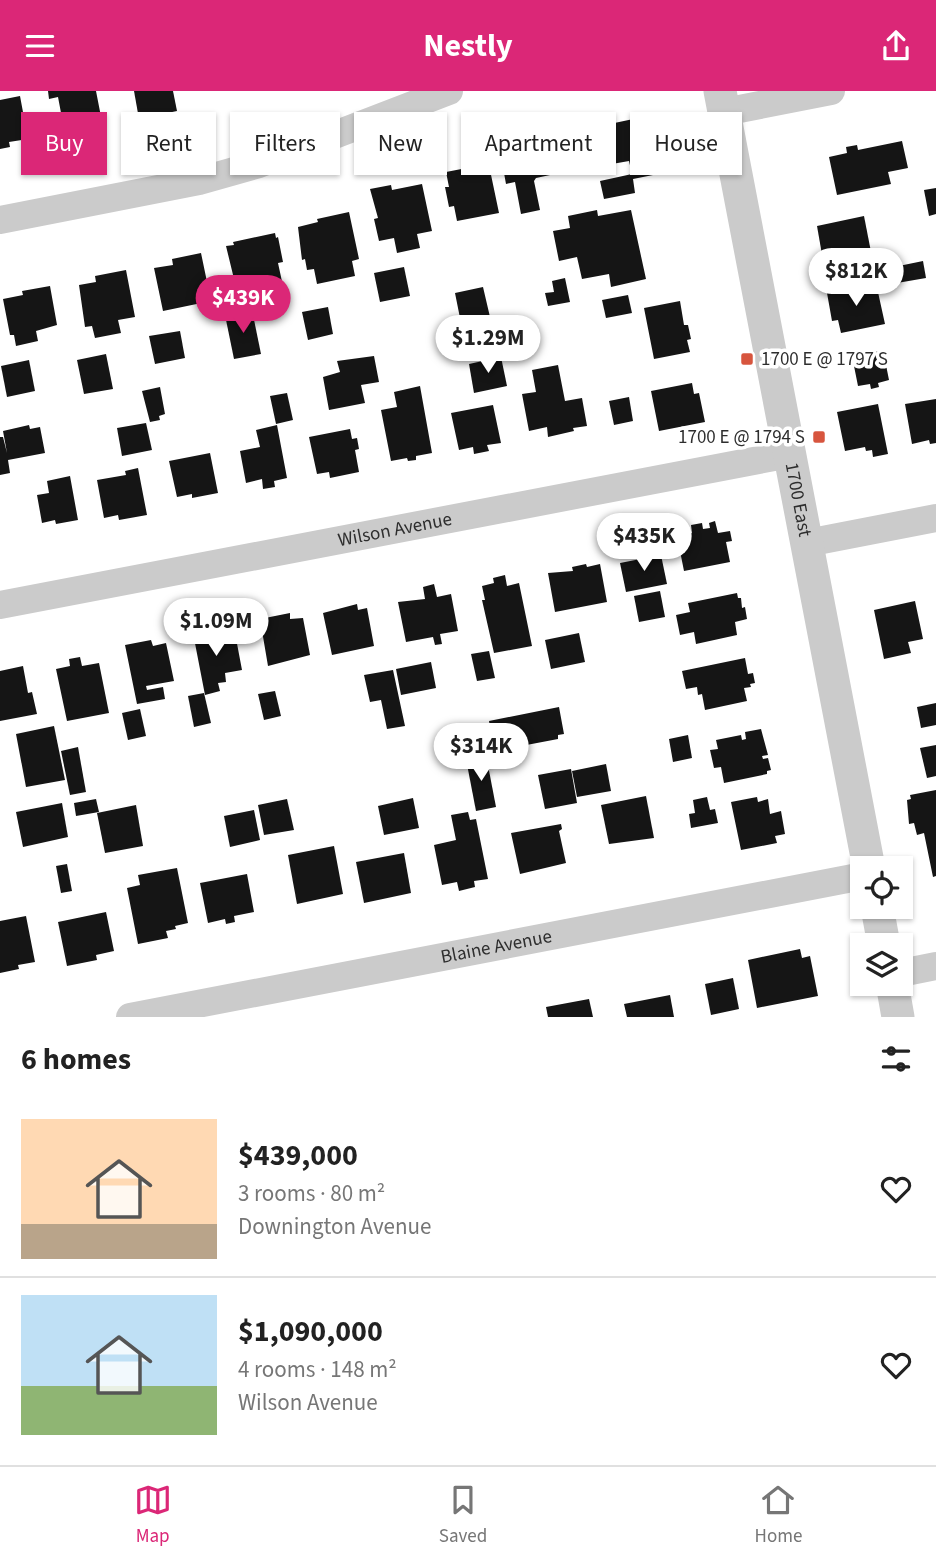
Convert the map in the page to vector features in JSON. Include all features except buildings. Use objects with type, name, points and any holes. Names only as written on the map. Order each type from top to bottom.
[{"type":"street","points":[[0,220],[198,181],[259,164],[449,91]]},
{"type":"street","points":[[722,101],[831,91]]},
{"type":"street","name":"1700 East","points":[[722,101],[867,856]]},
{"type":"street","name":"Wilson Avenue","points":[[0,605],[790,454]]},
{"type":"street","points":[[807,543],[936,518]]},
{"type":"street","name":"Blaine Avenue","points":[[130,1017],[850,879]]},
{"type":"street","points":[[913,971],[936,966]]},
{"type":"street","points":[[894,996],[898,1017]]},
{"type":"place","name":"1700 E @ 1797 S","points":[[747,359]]},
{"type":"place","name":"1700 E @ 1794 S","points":[[819,437]]}]
